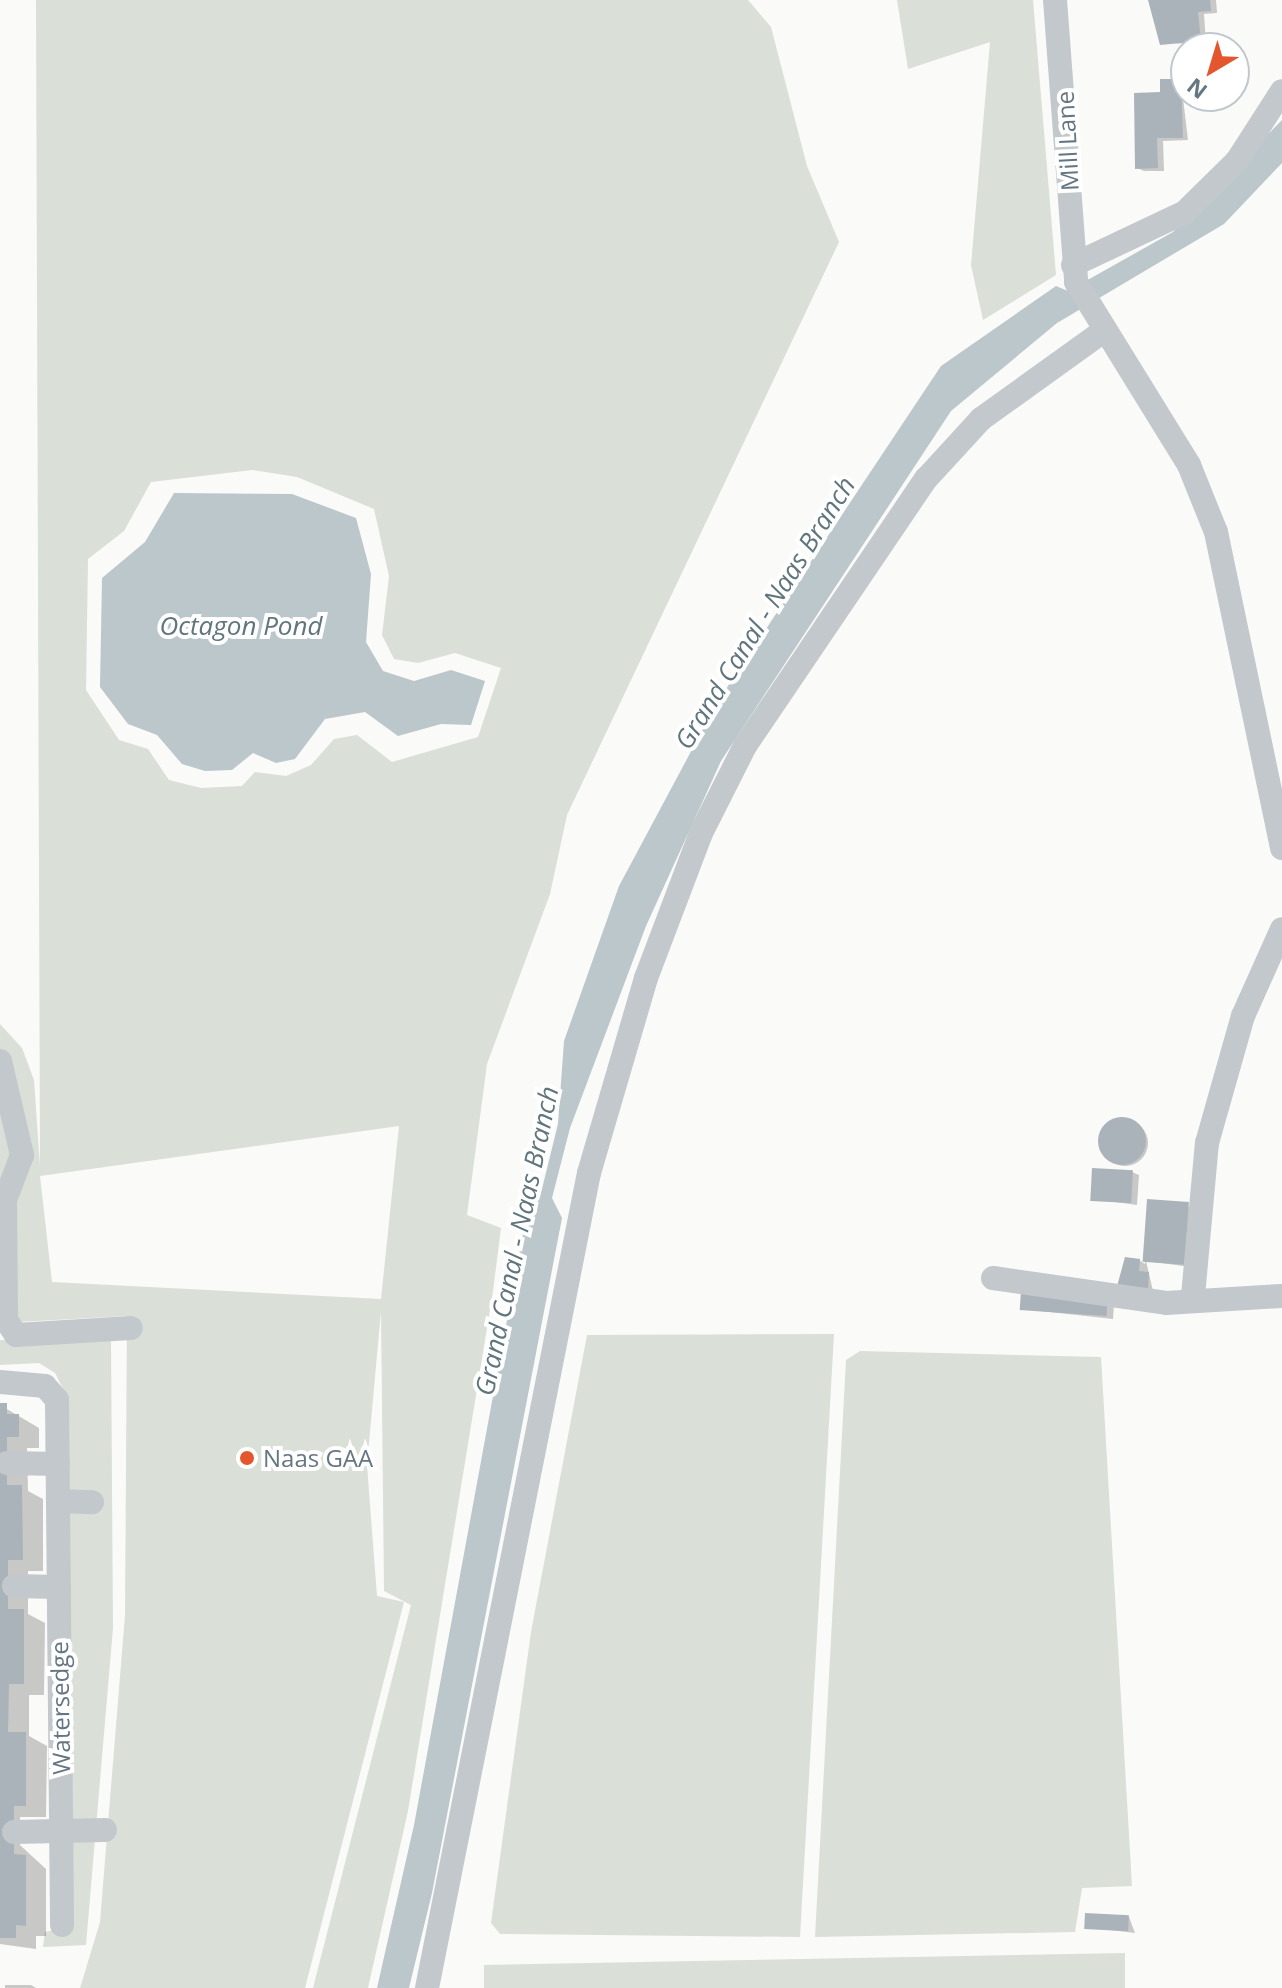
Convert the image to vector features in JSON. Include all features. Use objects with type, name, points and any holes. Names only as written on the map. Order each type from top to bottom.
[{"type":"street","name":"Mill Lane","points":[[1055,0],[1075,273]]},
{"type":"street","points":[[1282,91],[1237,161],[1185,212],[1075,273],[1105,330],[1189,465],[1216,532],[1282,848]]},
{"type":"street","points":[[427,1988],[589,1173],[646,978],[701,833],[745,746],[926,479],[981,419],[1105,330]]},
{"type":"street","points":[[1193,1296],[1210,1130],[1243,1016],[1282,929]]},
{"type":"street","points":[[0,1061],[22,1155],[5,1200],[6,1320],[16,1335],[131,1328]]},
{"type":"street","points":[[993,1278],[1166,1303],[1193,1296],[1282,1296]]},
{"type":"street","name":"Watersedge","points":[[0,1382],[45,1386],[57,1400],[62,1925]]},
{"type":"street","points":[[7,1463],[58,1464]]},
{"type":"street","points":[[59,1501],[92,1502]]},
{"type":"street","points":[[14,1586],[59,1587]]},
{"type":"street","points":[[14,1832],[105,1830]]},
{"type":"shaded area","points":[[36,0],[748,0],[771,27],[807,166],[839,242],[567,815],[550,894],[487,1064],[467,1215],[501,1228],[493,1291],[408,1811],[368,1988],[313,1988],[411,1605],[384,1591],[381,1311],[367,1465],[377,1596],[404,1602],[305,1988],[80,1988],[100,1922],[125,1615],[127,1316],[0,1323],[0,1024],[22,1048],[34,1080],[40,1166]],"holes":[[[252,470],[297,477],[374,509],[389,576],[382,635],[394,659],[418,663],[455,653],[501,668],[478,737],[392,762],[357,735],[334,739],[311,765],[286,776],[255,772],[242,786],[201,788],[169,780],[148,749],[119,740],[86,690],[88,559],[124,531],[151,482]],[[399,1126],[381,1299],[52,1282],[40,1176]]]},
{"type":"shaded area","points":[[897,0],[1033,0],[1056,275],[983,320],[971,265],[990,42],[908,69]]},
{"type":"shaded area","points":[[834,1334],[800,1937],[500,1934],[491,1923],[531,1632],[587,1335]]},
{"type":"shaded area","points":[[111,1339],[113,1628],[86,1945],[43,1947],[45,1932],[70,1927],[73,1913],[67,1397],[55,1373],[39,1363],[0,1365],[0,1340]]},
{"type":"shaded area","points":[[860,1351],[1101,1357],[1132,1886],[1082,1888],[1075,1932],[815,1937],[846,1360]]},
{"type":"shaded area","points":[[1125,1953],[1125,1988],[484,1988],[484,1965]]},
{"type":"water","points":[[1282,120],[1282,163],[1224,224],[1057,323],[951,411],[721,761],[646,926],[570,1128],[552,1198],[562,1218],[432,1893],[409,1988],[377,1988],[414,1825],[526,1217],[540,1197],[558,1124],[564,1041],[619,886],[718,701],[941,366],[1056,286],[1068,291],[1173,232]]},
{"type":"water","name":"Octagon Pond","points":[[174,493],[292,494],[356,518],[371,574],[366,642],[383,671],[414,681],[451,670],[485,681],[471,725],[441,724],[398,736],[365,712],[325,719],[295,759],[276,763],[253,753],[232,770],[205,771],[182,764],[157,735],[128,724],[100,687],[102,578],[145,542]]},
{"type":"building","points":[[1148,0],[1210,0],[1211,11],[1198,12],[1200,32],[1170,32],[1170,44],[1160,45]]},
{"type":"building","points":[[1160,79],[1170,79],[1170,112],[1182,112],[1183,138],[1157,138],[1158,168],[1135,169],[1134,93],[1160,92]]},
{"type":"building","points":[[1122,1117],[1139,1124],[1146,1141],[1139,1158],[1122,1165],[1105,1158],[1098,1141],[1105,1124]]},
{"type":"building","points":[[1092,1168],[1133,1170],[1131,1203],[1090,1201]]},
{"type":"building","points":[[1147,1199],[1189,1202],[1185,1265],[1143,1262]]},
{"type":"building","points":[[1125,1257],[1140,1259],[1139,1271],[1149,1272],[1148,1292],[1116,1290]]},
{"type":"building","points":[[1021,1291],[1108,1297],[1106,1316],[1020,1310]]},
{"type":"building","points":[[0,1403],[7,1403],[7,1414],[19,1414],[19,1437],[7,1437],[7,1485],[22,1485],[23,1560],[8,1560],[8,1609],[24,1609],[24,1684],[9,1684],[8,1732],[26,1732],[26,1806],[14,1806],[14,1854],[26,1855],[26,1926],[16,1925],[16,1938],[0,1938]]},
{"type":"building","points":[[1085,1913],[1129,1915],[1128,1931],[1084,1929]]},
{"type":"place","name":"Naas GAA","points":[[247,1458]]},
{"type":"water label","name":"Grand Canal - Naas Branch","points":[[765,613]]},
{"type":"water label","name":"Grand Canal - Naas Branch","points":[[517,1241]]}]
